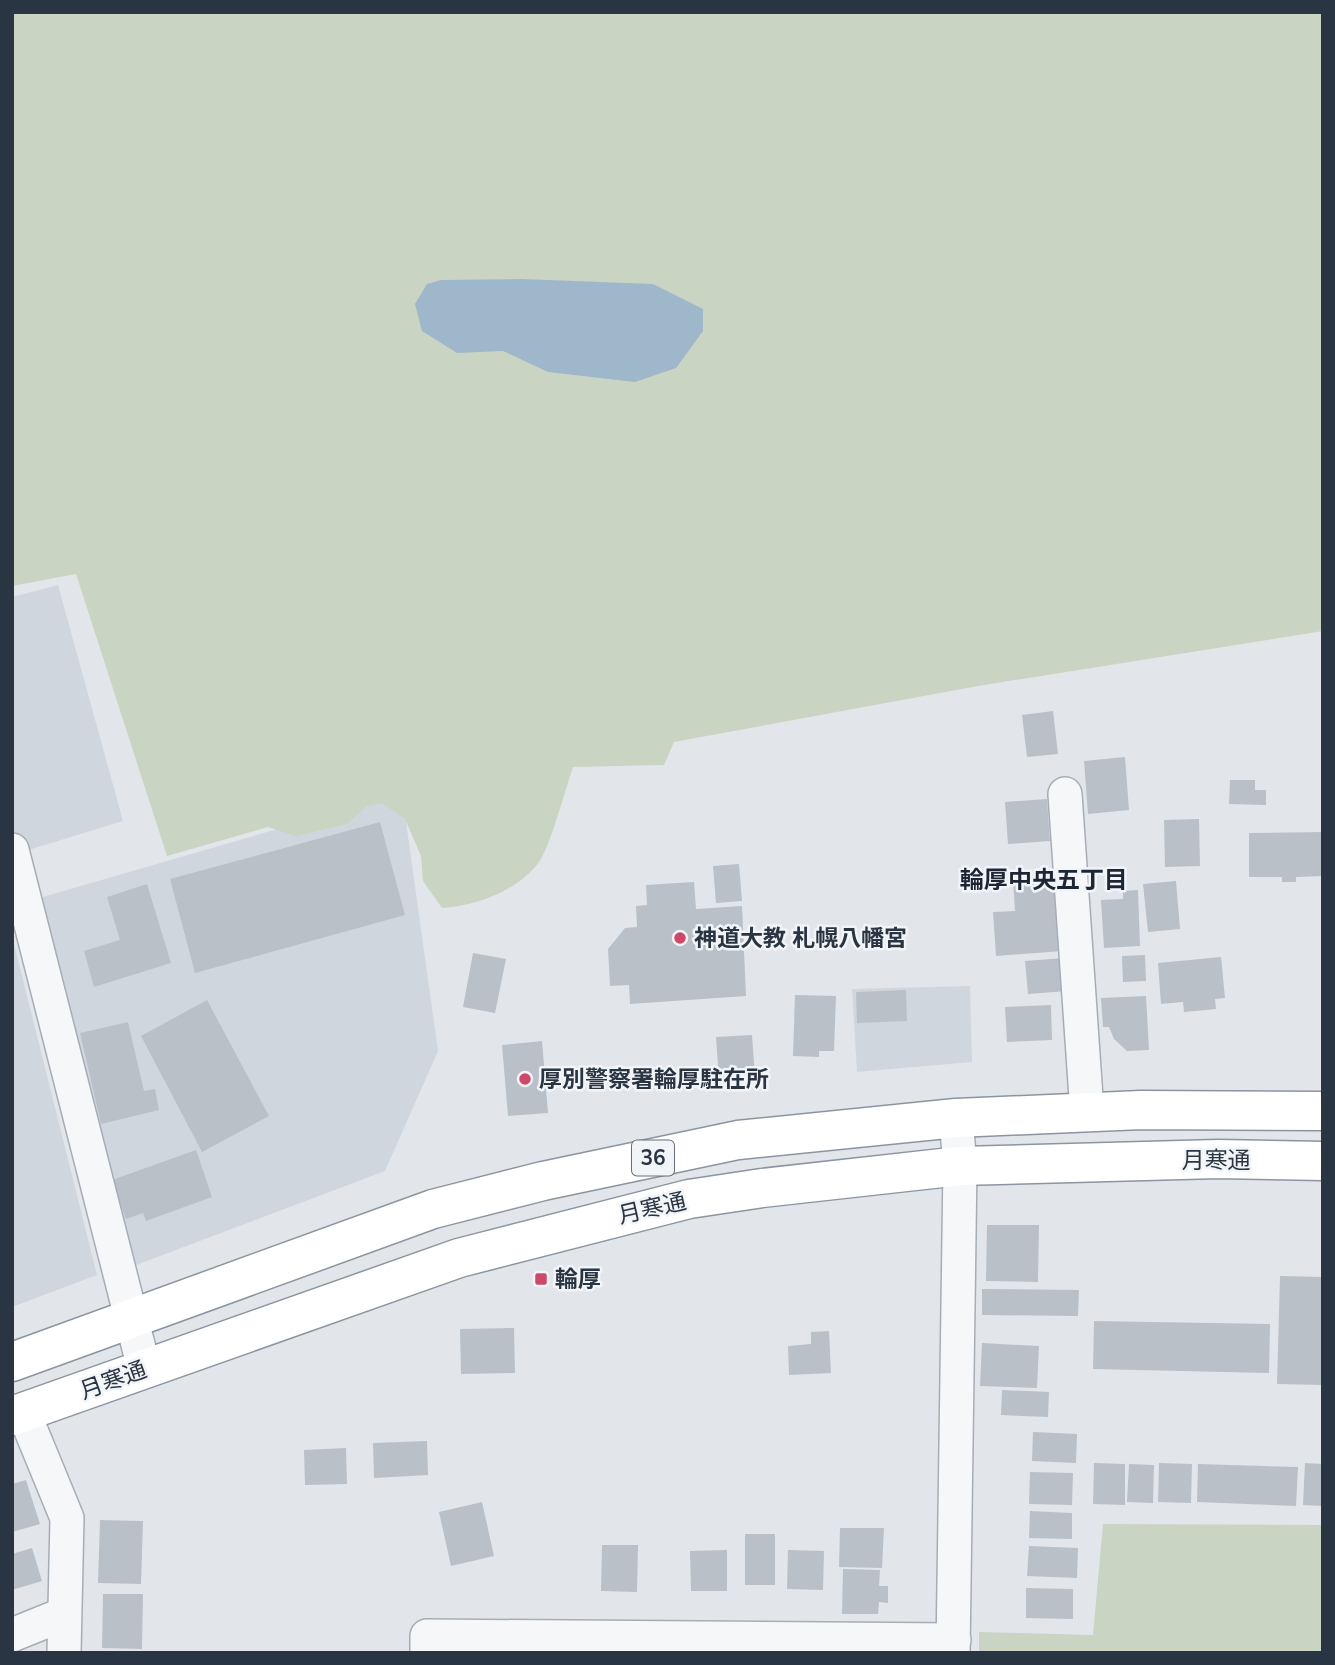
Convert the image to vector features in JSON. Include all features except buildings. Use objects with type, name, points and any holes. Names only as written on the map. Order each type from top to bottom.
[{"type":"highway","name":"月寒通","points":[[12,1362],[433,1209],[543,1181],[738,1140],[956,1118],[1087,1112],[1323,1111]]},
{"type":"highway","name":"月寒通","points":[[18,1414],[459,1258],[689,1199],[960,1166],[1218,1159],[1323,1161]]},
{"type":"highway","points":[[543,1181],[553,1233]]},
{"type":"street","points":[[1065,794],[1087,1112]]},
{"type":"street","points":[[12,850],[145,1368]]},
{"type":"street","points":[[427,1653],[427,1636],[953,1646],[960,1166],[956,1118]]},
{"type":"street","points":[[18,1414],[66,1518],[64,1653]]},
{"type":"street","points":[[12,1635],[64,1614]]},
{"type":"shaded area","points":[[58,585],[123,821],[12,855],[12,597]]},
{"type":"shaded area","points":[[402,793],[438,1051],[385,1171],[131,1267],[36,899]]},
{"type":"shaded area","points":[[12,936],[97,1275],[12,1307]]},
{"type":"shaded area","points":[[970,986],[972,1062],[857,1072],[852,989]]},
{"type":"green space","points":[[12,12],[1323,12],[1323,631],[978,686],[674,742],[664,765],[573,767],[550,840],[532,870],[510,888],[483,900],[455,907],[442,908],[423,881],[421,856],[405,819],[382,803],[367,806],[347,824],[296,836],[268,827],[167,856],[76,574],[12,586]]},
{"type":"green space","points":[[1103,1524],[1323,1525],[1323,1653],[979,1653],[979,1632],[1093,1635]]},
{"type":"water","points":[[521,279],[653,284],[703,309],[703,331],[676,368],[635,382],[548,372],[503,351],[457,353],[422,331],[415,304],[427,284],[441,280]]},
{"type":"place","name":"神道大教 札幌八幡宮","points":[[680,938]]},
{"type":"place","name":"厚別警察署輪厚駐在所","points":[[525,1079]]},
{"type":"place","name":"輪厚","points":[[541,1279]]},
{"type":"district","name":"輪厚中央五丁目","points":[[1044,880]]}]
